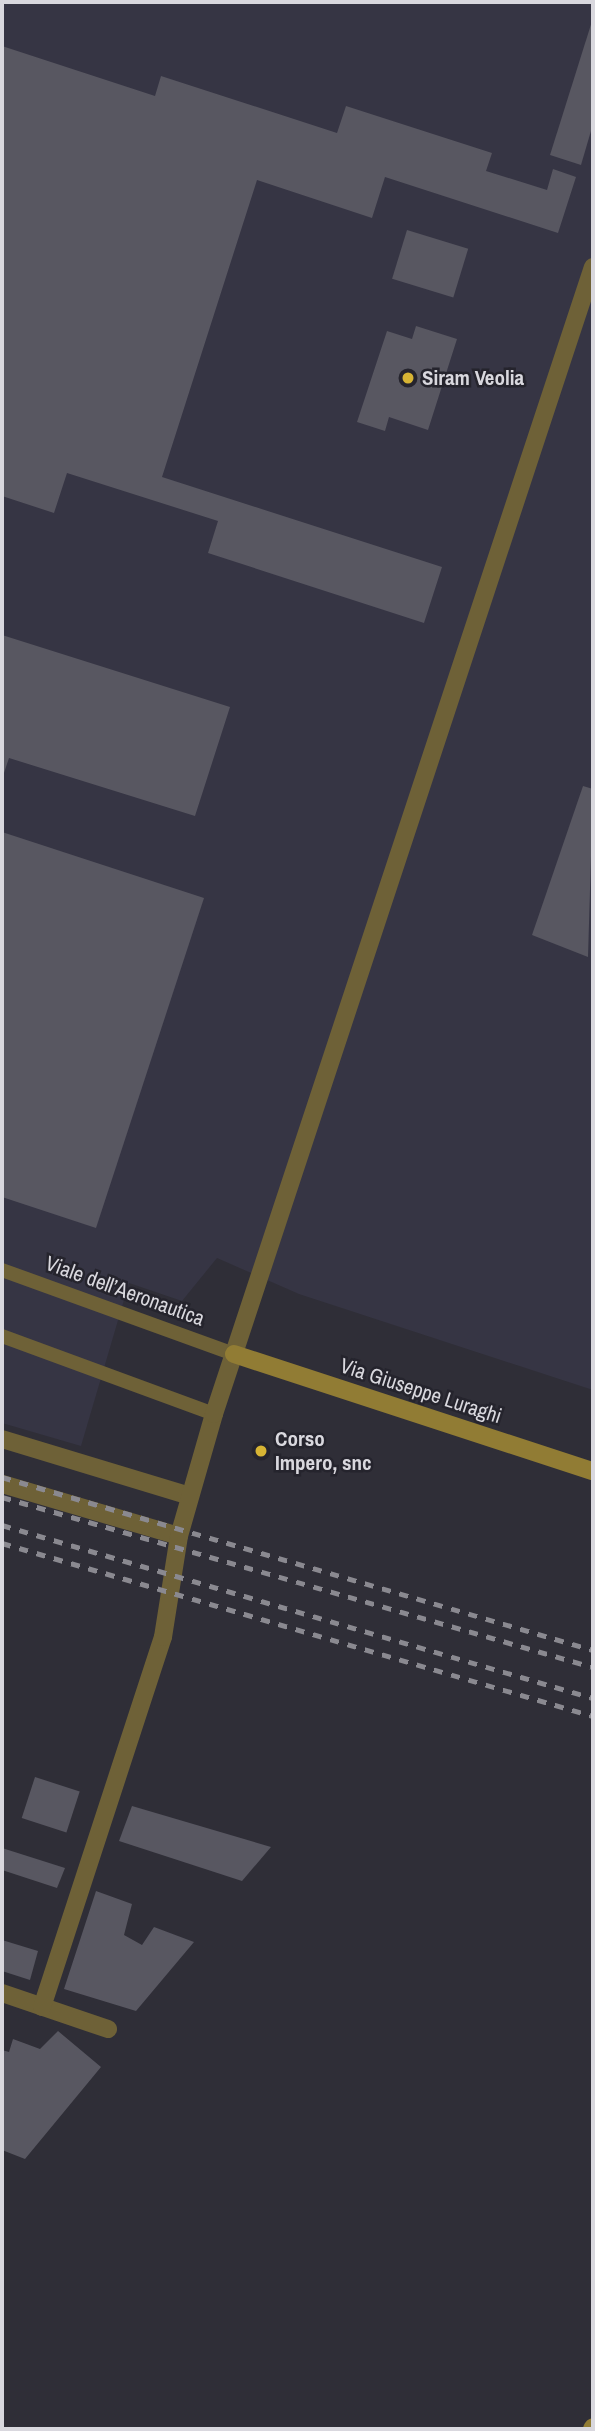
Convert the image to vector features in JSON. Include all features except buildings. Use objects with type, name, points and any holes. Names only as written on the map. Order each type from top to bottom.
[{"type":"street","points":[[42,2007],[163,1637],[179,1536],[214,1414],[593,267]]},
{"type":"street","name":"Via Giuseppe Luraghi","points":[[234,1354],[593,1471]]},
{"type":"street","points":[[2,1438],[190,1496]]},
{"type":"street","points":[[2,1484],[179,1536]]},
{"type":"street","points":[[2,1993],[108,2029]]},
{"type":"lane","name":"Viale dell’Aeronautica","points":[[2,1270],[234,1354]]},
{"type":"lane","points":[[2,1336],[214,1414]]},
{"type":"shaded area","points":[[2,2],[593,2],[593,1390],[299,1294],[217,1258],[182,1301],[129,1283],[81,1446],[2,1423]]},
{"type":"railway","points":[[2,1477],[593,1650]]},
{"type":"railway","points":[[2,1497],[593,1667]]},
{"type":"railway","points":[[2,1525],[593,1698]]},
{"type":"railway","points":[[2,1543],[593,1716]]},
{"type":"place","name":"Siram Veolia","points":[[408,378]]},
{"type":"place","name":"Corso Impero, snc","points":[[261,1451]]}]
